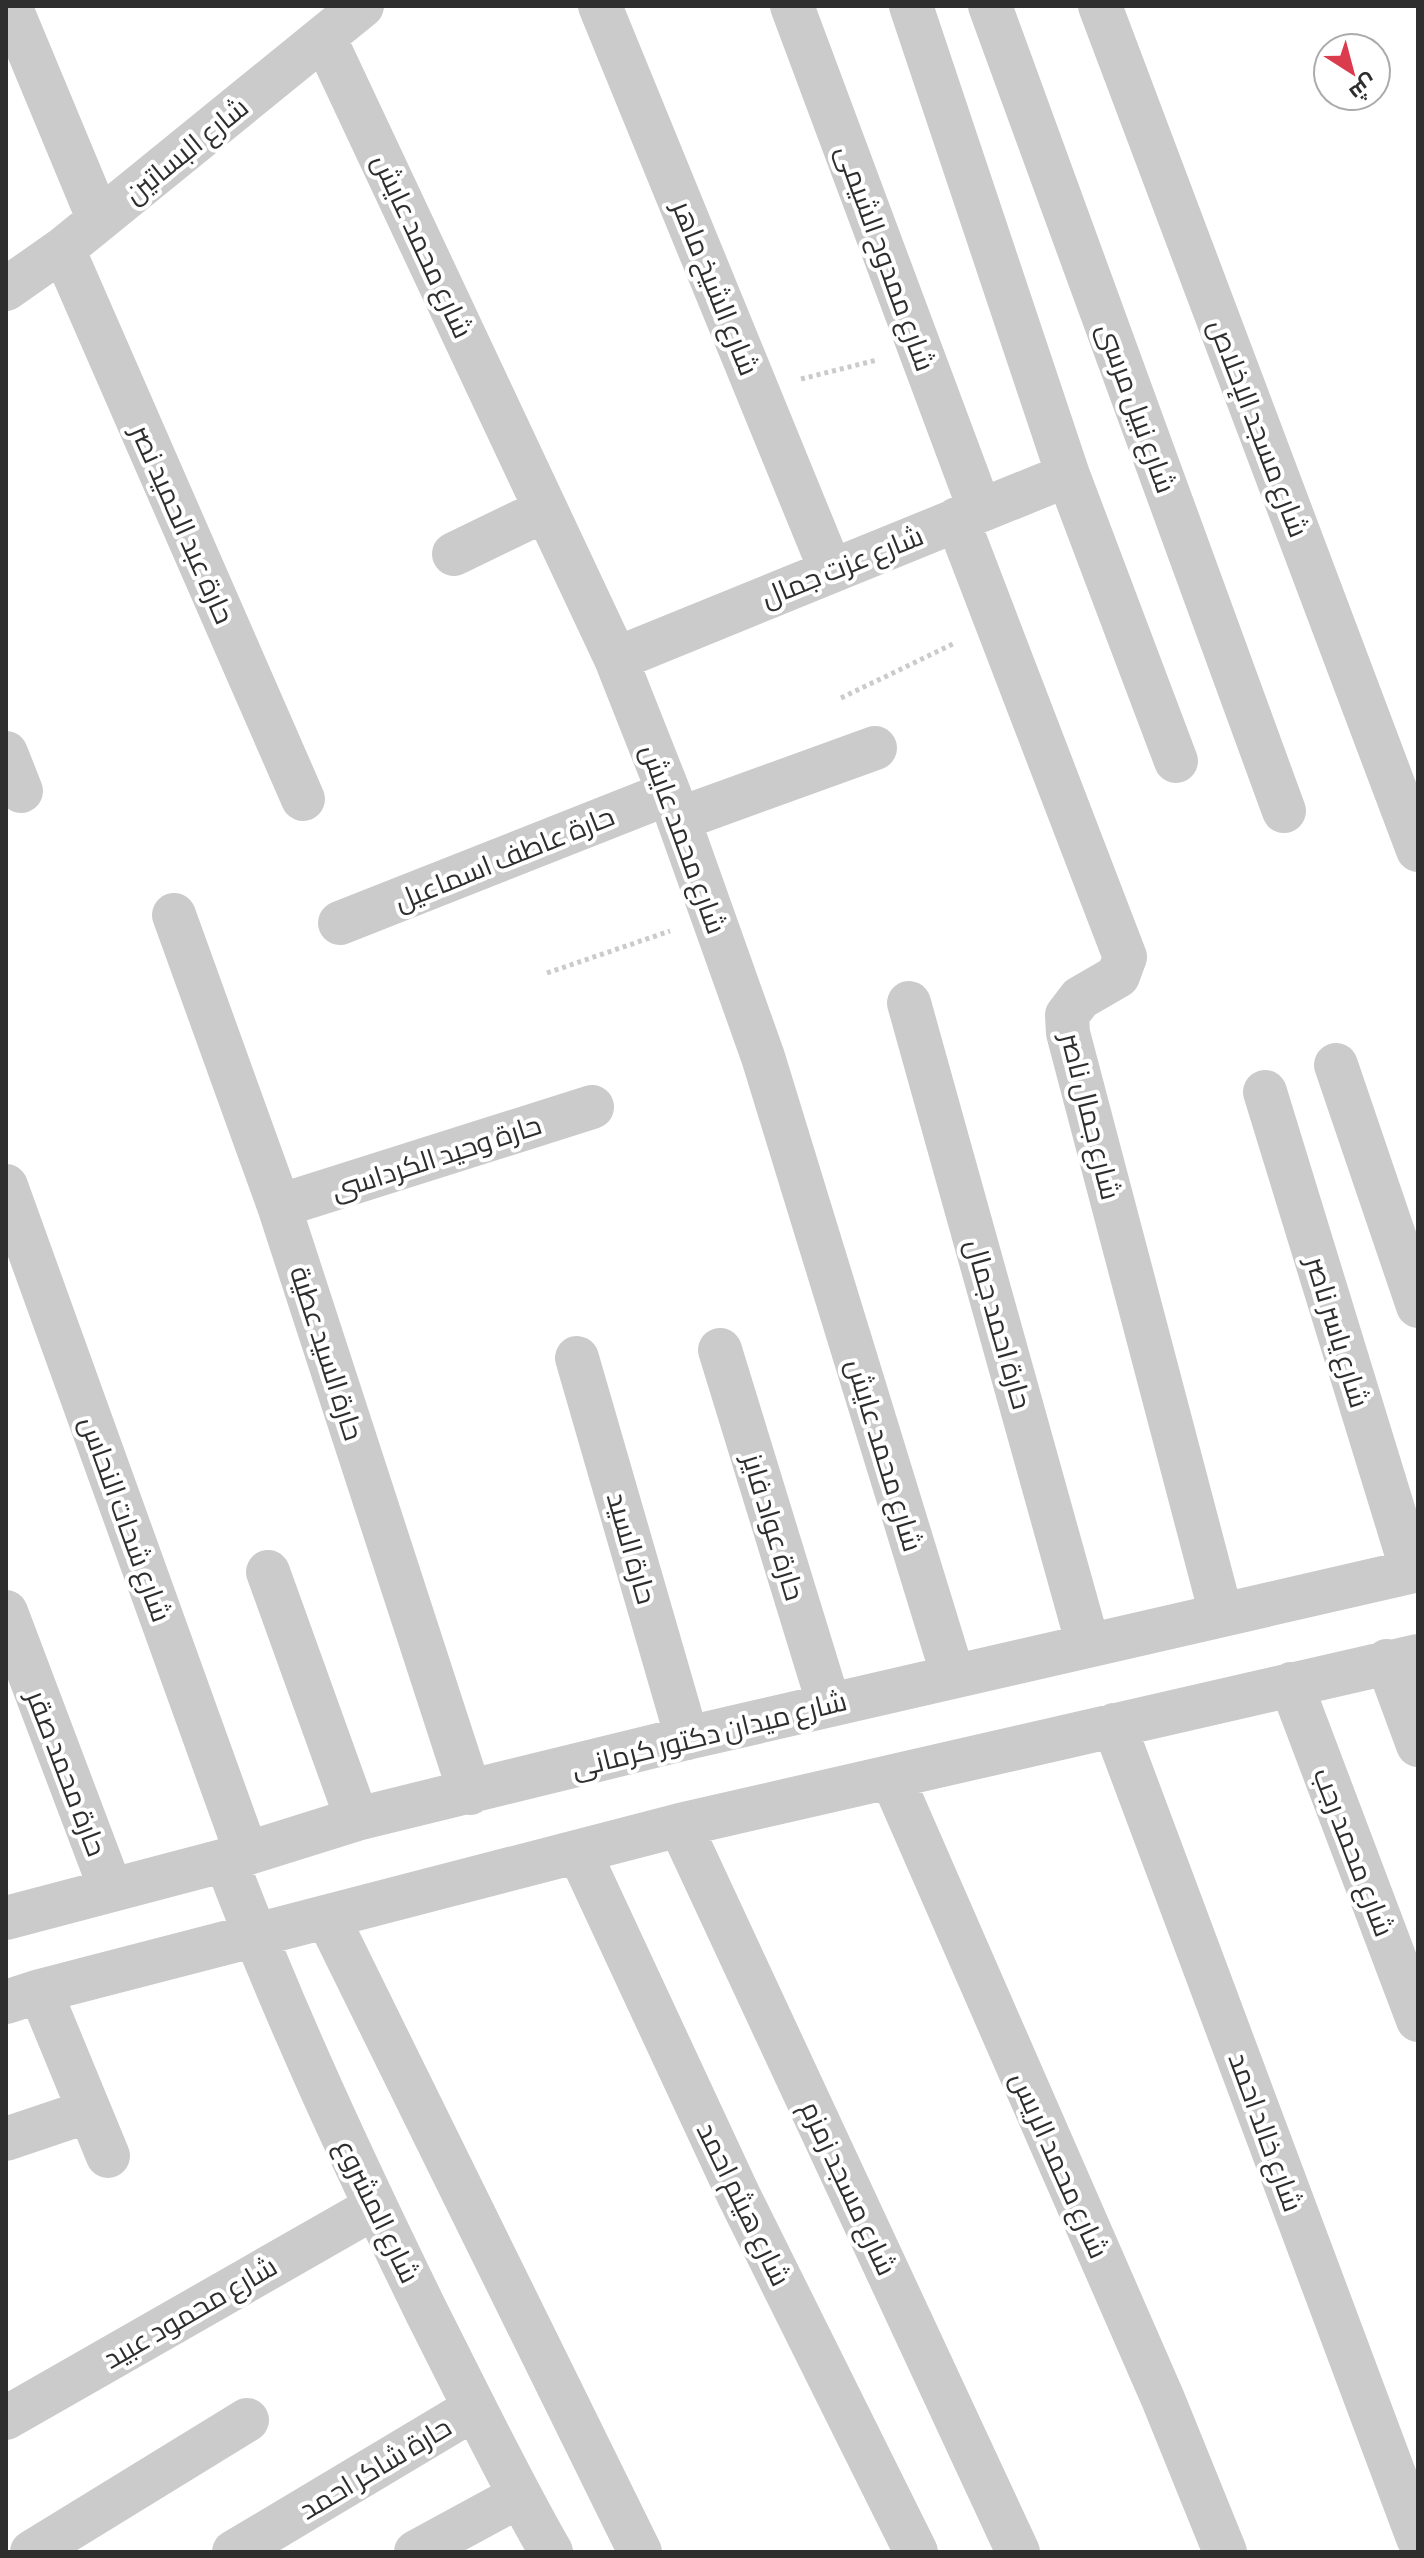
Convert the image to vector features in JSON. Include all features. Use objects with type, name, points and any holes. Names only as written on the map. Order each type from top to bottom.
[{"type":"street","points":[[10,6],[99,220]]},
{"type":"street","name":"شارع البساتين","points":[[6,289],[63,249],[362,6]]},
{"type":"street","name":"شارع الشيخ ماهر","points":[[600,6],[831,571]]},
{"type":"street","name":"شارع ممدوح الشيمى","points":[[792,6],[921,349],[969,515]]},
{"type":"street","points":[[911,6],[1068,475],[1176,761]]},
{"type":"street","name":"شارع نبيل مرسى","points":[[990,6],[1284,811]]},
{"type":"street","name":"شارع مسجد الإخلاص","points":[[1100,6],[1418,850]]},
{"type":"street","name":"شارع محمد عايش","points":[[324,37],[616,659],[674,806],[763,1057],[953,1676]]},
{"type":"street","name":"حارة عبد الحميد نصر","points":[[63,249],[303,799]]},
{"type":"street","name":"شارع عزت جمال","points":[[616,659],[1068,475]]},
{"type":"street","points":[[454,554],[545,510]]},
{"type":"street","name":"شارع جمال ناصر","points":[[969,515],[996,623],[1125,957],[1118,976],[1080,998],[1067,1015],[1068,1033],[1221,1614]]},
{"type":"street","name":"حارة عاطف اسماعيل","points":[[340,923],[674,806],[875,748]]},
{"type":"street","name":"حارة السيد عطية","points":[[174,915],[279,1206],[470,1793]]},
{"type":"street","name":"حارة احمد جمال","points":[[909,1003],[1088,1645]]},
{"type":"street","points":[[1336,1065],[1418,1306]]},
{"type":"street","name":"شارع ياسر ناصر","points":[[1265,1092],[1415,1570]]},
{"type":"street","name":"حارة وحيد الكرداسى","points":[[279,1206],[592,1107]]},
{"type":"street","name":"شارع شحات النحاس","points":[[6,1186],[236,1856]]},
{"type":"street","name":"حارة عواد فايز","points":[[720,1350],[829,1705]]},
{"type":"street","name":"حارة السيد","points":[[577,1358],[687,1738]]},
{"type":"street","name":"شارع ميدان دكتور كرمانى","points":[[6,1918],[236,1856],[357,1819],[687,1738],[1415,1570]]},
{"type":"street","points":[[268,1572],[357,1819]]},
{"type":"street","name":"حارة محمد صقر","points":[[6,1612],[111,1890]]},
{"type":"street","points":[[108,2156],[89,2111],[23,1996],[680,1825],[1403,1658],[1418,1745]]},
{"type":"street","name":"شارع محمد رجب","points":[[1291,1684],[1418,2020]]},
{"type":"street","name":"شارع خالد احمد","points":[[1114,1725],[1418,2538]]},
{"type":"street","name":"شارع محمد الريس","points":[[892,1778],[1163,2399],[1225,2552]]},
{"type":"street","name":"شارع مسجد زمزم","points":[[680,1825],[1018,2552]]},
{"type":"street","name":"شارع هيثم احمد","points":[[579,1852],[739,2196],[916,2552]]},
{"type":"street","name":"شارع المشروع","points":[[236,1856],[254,1936],[375,2207],[519,2496],[551,2552]]},
{"type":"street","points":[[328,1918],[640,2552]]},
{"type":"street","points":[[6,2139],[89,2111]]},
{"type":"street","name":"شارع محمود عبيد","points":[[6,2418],[375,2207]]},
{"type":"street","name":"حارة شاكر احمد","points":[[234,2552],[475,2408]]},
{"type":"street","points":[[32,2552],[247,2420]]},
{"type":"street","points":[[416,2552],[519,2496]]},
{"type":"path","points":[[757,390],[921,349]]},
{"type":"path","points":[[841,698],[996,623]]},
{"type":"path","points":[[547,973],[713,916]]}]
